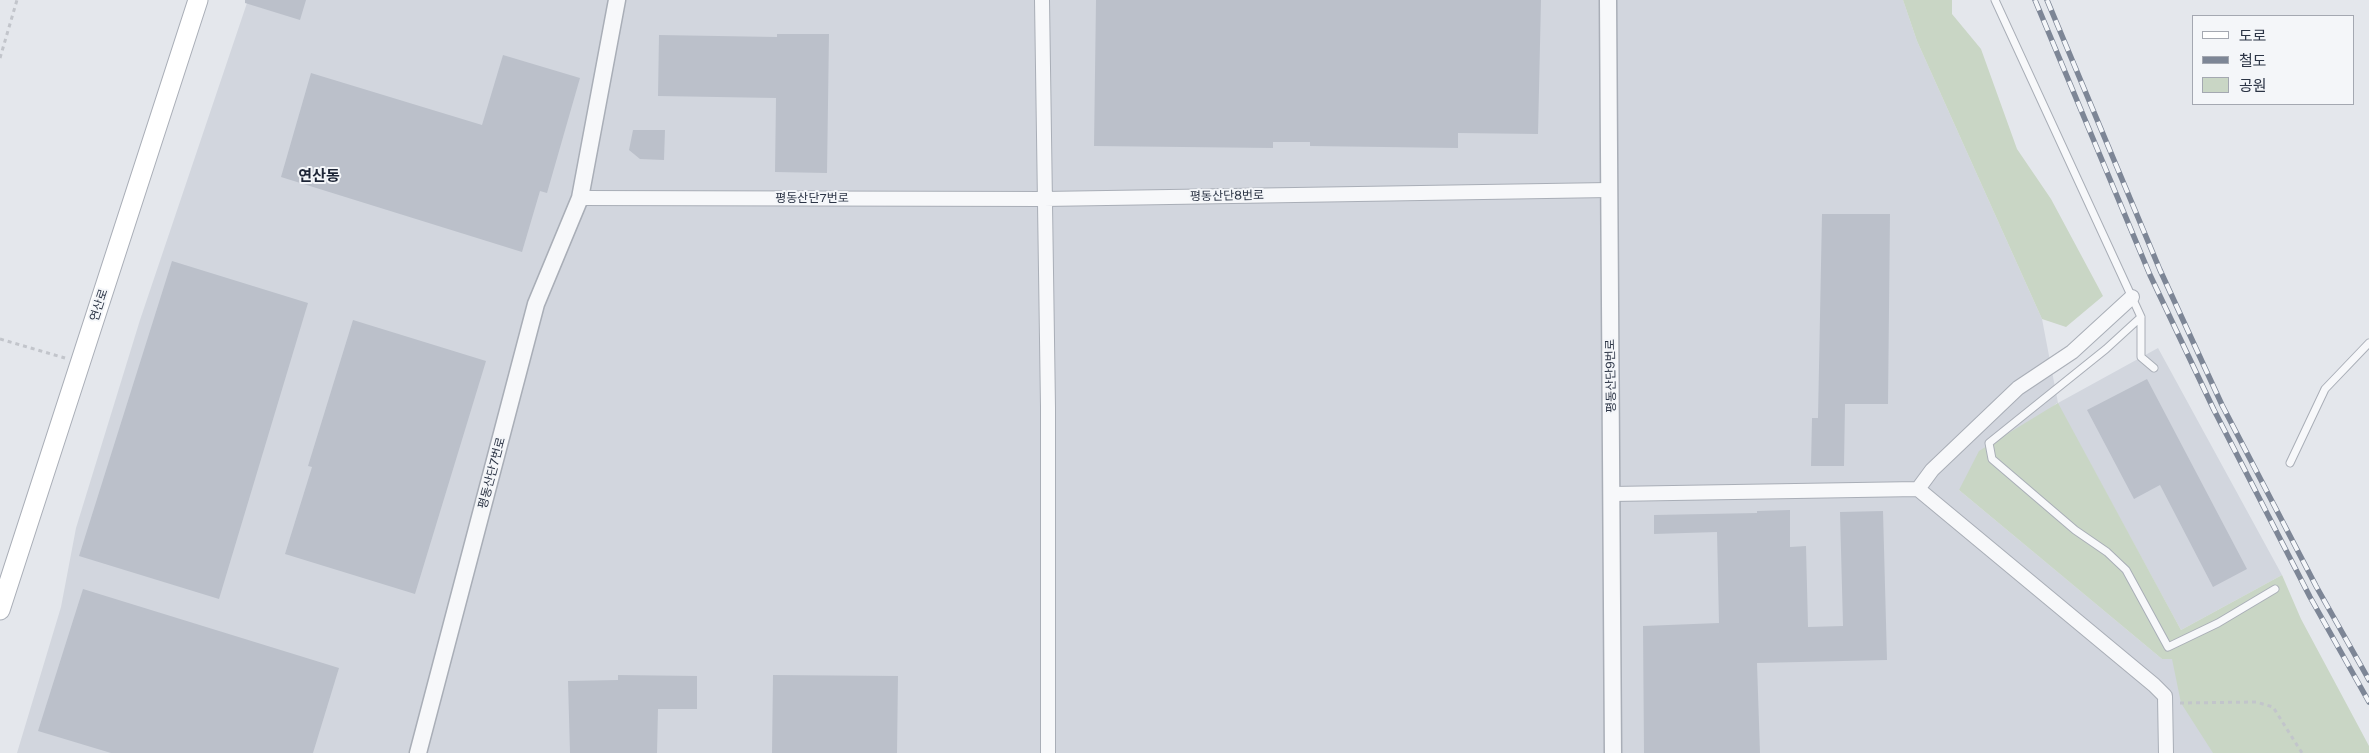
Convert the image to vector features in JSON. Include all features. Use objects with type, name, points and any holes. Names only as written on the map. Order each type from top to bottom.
[{"type":"main road","name":"연산로","points":[[0,610],[198,0]]},
{"type":"street","name":"평동산단7번로","points":[[418,753],[536,304],[580,198],[617,0]]},
{"type":"street","points":[[1042,0],[1048,407],[1048,753]]},
{"type":"street","name":"평동산단9번로","points":[[1608,0],[1613,753]]},
{"type":"street","name":"평동산단8번로","points":[[1044,198],[1609,190]]},
{"type":"street","name":"평동산단7번로","points":[[580,198],[1044,198]]},
{"type":"street","points":[[1918,489],[1932,470],[2018,388],[2072,352],[2132,297]]},
{"type":"street","points":[[1612,494],[1918,489],[2165,696],[2166,753]]},
{"type":"lane","points":[[1995,0],[2141,317],[2141,357],[2154,368]]},
{"type":"lane","points":[[2141,317],[2106,349],[1989,443],[1992,459],[2075,530],[2107,552],[2126,570],[2168,648],[2218,623],[2275,589]]},
{"type":"lane","points":[[2290,464],[2325,389],[2369,343]]},
{"type":"path","points":[[0,58],[17,0]]},
{"type":"path","points":[[0,339],[80,362]]},
{"type":"path","points":[[2165,704],[2256,702],[2273,707],[2302,753]]},
{"type":"shaded area","points":[[248,0],[1903,0],[1917,41],[2042,319],[2058,403],[2158,348],[2282,575],[2181,630],[2057,403],[1959,490],[2162,659],[2172,659],[2264,753],[17,753],[61,607],[76,528],[140,320]]},
{"type":"green space","points":[[1903,0],[1952,0],[1952,14],[1981,49],[2017,149],[2051,199],[2103,296],[2066,327],[2042,319],[1917,41]]},
{"type":"green space","points":[[2058,403],[2181,630],[2282,575],[2301,619],[2369,746],[2369,753],[2213,753],[2181,703],[2172,659],[2162,659],[1959,490],[1979,451]]},
{"type":"building","points":[[245,0],[306,0],[300,20],[245,3]]},
{"type":"building","points":[[1096,0],[1541,0],[1538,134],[1458,133],[1458,148],[1310,146],[1310,142],[1273,142],[1273,148],[1094,146]]},
{"type":"building","points":[[777,34],[829,34],[827,173],[775,172],[776,98],[658,96],[659,35],[777,37]]},
{"type":"building","points":[[503,55],[580,78],[547,193],[540,191],[522,252],[281,177],[311,73],[482,125]]},
{"type":"building","points":[[633,130],[665,130],[664,160],[640,159],[629,150]]},
{"type":"building","points":[[1822,214],[1890,214],[1888,404],[1845,404],[1844,466],[1811,466],[1812,418],[1818,418]]},
{"type":"building","points":[[172,261],[308,303],[219,599],[79,556]]},
{"type":"building","points":[[353,320],[486,361],[415,594],[285,554],[312,467],[308,466]]},
{"type":"building","points":[[2147,379],[2247,569],[2213,587],[2160,485],[2134,499],[2087,410]]},
{"type":"building","points":[[1790,510],[1790,547],[1806,546],[1808,627],[1843,626],[1840,512],[1883,511],[1887,660],[1757,663],[1760,753],[1644,753],[1643,626],[1719,623],[1717,532],[1654,534],[1654,515],[1757,513],[1757,511]]},
{"type":"building","points":[[83,589],[339,668],[313,753],[111,753],[38,731]]},
{"type":"building","points":[[618,675],[697,676],[697,709],[658,709],[657,753],[570,753],[568,681],[618,680]]},
{"type":"building","points":[[773,675],[898,676],[897,753],[772,753]]},
{"type":"railway","points":[[2035,0],[2150,275],[2214,410],[2310,597],[2369,702]]},
{"type":"railway","points":[[2047,0],[2160,270],[2222,405],[2316,586],[2369,680]]},
{"type":"district","name":"연산동","points":[[319,176]]}]
